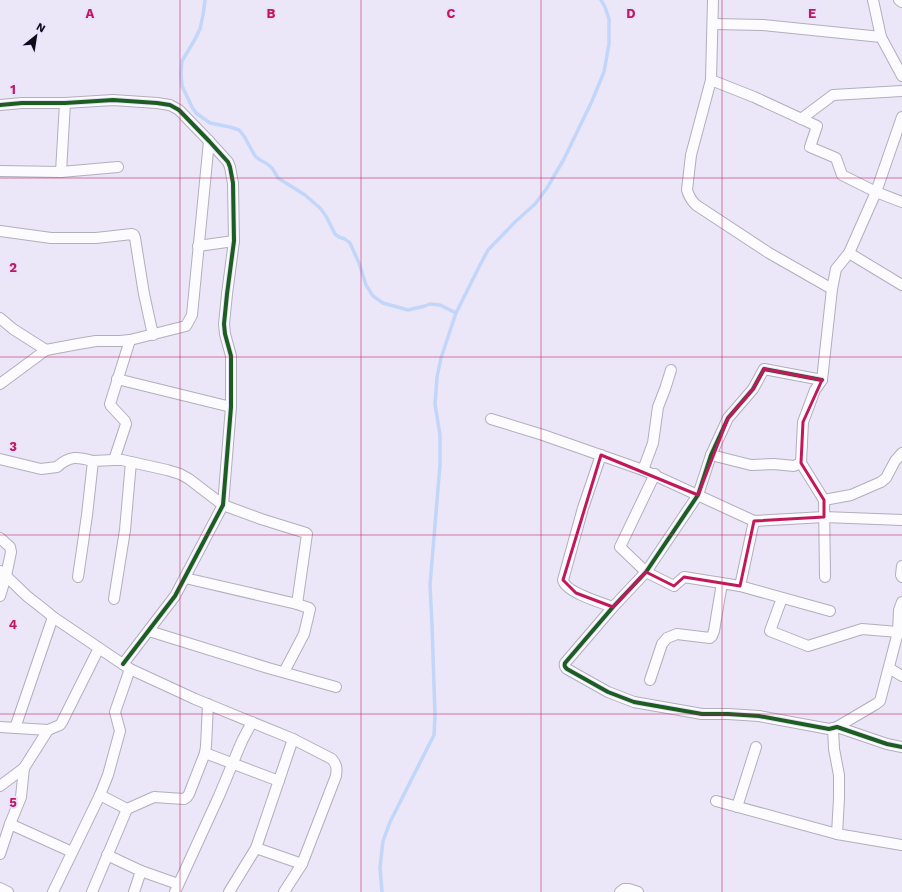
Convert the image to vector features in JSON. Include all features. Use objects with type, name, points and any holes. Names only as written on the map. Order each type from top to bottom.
[{"type":"street","points":[[713,0],[711,80],[692,155],[687,190],[690,200],[769,253],[832,289]]},
{"type":"street","points":[[873,0],[881,37],[902,76]]},
{"type":"street","points":[[898,0],[902,2]]},
{"type":"street","points":[[713,24],[763,25],[881,37]]},
{"type":"street","points":[[711,80],[754,97],[817,126],[810,147],[836,158],[842,175],[876,192],[902,202]]},
{"type":"street","points":[[801,119],[834,95],[902,91]]},
{"type":"street","points":[[0,105],[113,100],[170,105],[178,110],[228,162],[233,183],[234,241],[224,324],[231,356],[231,407],[223,505],[175,596],[149,631],[126,666],[115,712],[120,731],[108,775],[100,795],[53,892]]},
{"type":"street","points":[[61,172],[65,103]]},
{"type":"street","points":[[824,577],[824,500],[801,463],[803,422],[815,390],[822,380],[832,289],[836,269],[849,253],[876,192],[902,118]]},
{"type":"street","points":[[2,380],[46,350],[96,341],[130,340],[186,326],[192,316],[209,141]]},
{"type":"street","points":[[0,171],[61,172],[118,167]]},
{"type":"street","points":[[0,231],[52,238],[96,238],[134,235],[153,335]]},
{"type":"street","points":[[198,246],[234,241]]},
{"type":"street","points":[[849,253],[902,285]]},
{"type":"street","points":[[0,318],[46,350]]},
{"type":"street","points":[[114,460],[126,424],[110,405],[130,340]]},
{"type":"street","points":[[822,380],[764,369],[753,389],[728,418],[711,455],[698,494],[646,572],[565,663],[565,667],[608,692],[634,702],[702,714],[759,716],[829,729],[835,728],[880,701],[900,633],[899,610],[902,602]]},
{"type":"street","points":[[643,470],[653,443],[658,407],[671,370]]},
{"type":"street","points":[[117,379],[231,407]]},
{"type":"street","points":[[491,419],[543,435],[655,474],[754,521],[824,517],[902,520]]},
{"type":"street","points":[[824,500],[851,495],[881,482],[886,478],[898,462],[902,453]]},
{"type":"street","points":[[601,455],[583,508],[563,584],[576,593],[614,607]]},
{"type":"street","points":[[711,455],[751,466],[774,464],[794,466],[801,463]]},
{"type":"street","points":[[0,459],[42,468],[58,468],[63,462],[78,457],[93,461],[114,460],[131,462],[167,470],[180,474],[189,479],[223,505],[262,520],[306,533],[297,604]]},
{"type":"street","points":[[78,577],[93,461]]},
{"type":"street","points":[[114,599],[125,530],[131,462]]},
{"type":"street","points":[[655,474],[620,547],[646,572],[674,586],[684,577],[722,583],[740,586],[830,611]]},
{"type":"street","points":[[740,586],[754,521]]},
{"type":"street","points":[[0,538],[11,549],[3,574],[0,596]]},
{"type":"street","points":[[902,566],[902,576]]},
{"type":"street","points":[[3,574],[29,598],[53,617],[126,666],[195,699],[293,739],[332,759],[336,764],[336,776],[302,864],[284,892]]},
{"type":"street","points":[[185,578],[308,607],[310,609],[304,634],[284,672]]},
{"type":"street","points":[[650,680],[662,644],[667,638],[677,634],[710,638],[712,636],[722,583]]},
{"type":"street","points":[[782,598],[770,631],[808,646],[862,629],[900,633]]},
{"type":"street","points":[[15,728],[53,617]]},
{"type":"street","points":[[149,631],[231,657],[336,687]]},
{"type":"street","points":[[0,727],[48,730],[60,726],[99,648]]},
{"type":"street","points":[[889,668],[902,676]]},
{"type":"street","points":[[92,892],[127,809],[154,798],[184,799],[189,794],[205,753],[207,740],[208,704]]},
{"type":"street","points":[[107,855],[177,888],[242,741],[252,722]]},
{"type":"street","points":[[835,728],[902,747]]},
{"type":"street","points":[[835,728],[834,749],[839,775],[837,834]]},
{"type":"street","points":[[0,786],[24,768],[48,730]]},
{"type":"street","points":[[229,892],[256,848],[293,739]]},
{"type":"street","points":[[737,807],[756,747]]},
{"type":"street","points":[[205,753],[279,781]]},
{"type":"street","points":[[0,854],[21,797],[24,768]]},
{"type":"street","points":[[100,795],[127,809]]},
{"type":"street","points":[[716,801],[837,834],[902,846]]},
{"type":"street","points":[[10,824],[72,852]]},
{"type":"street","points":[[256,848],[302,864]]},
{"type":"street","points":[[134,892],[141,871]]},
{"type":"street","points":[[0,888],[8,892]]},
{"type":"street","points":[[620,892],[624,889],[629,889],[638,892]]},
{"type":"highlighted area","points":[[764,369],[822,380],[803,422],[801,463],[824,500],[824,517],[754,521],[740,586],[684,577],[674,586],[646,572],[613,607],[576,593],[563,580],[601,455],[698,495],[728,418],[753,389]]},
{"type":"waterway","points":[[205,0],[200,29],[182,61],[182,86],[196,113],[210,123],[239,130],[255,156],[272,168],[278,178],[305,195],[320,208],[335,234],[350,243],[359,263],[366,285],[373,296],[383,303],[408,310],[430,304],[440,305],[456,313]]},
{"type":"waterway","points":[[382,892],[380,867],[383,841],[390,822],[434,735],[435,716],[430,585],[440,465],[440,435],[435,404],[437,377],[441,358],[456,313],[488,250],[535,204],[547,188],[564,159],[592,101],[604,72],[609,44],[609,19],[601,0]]},
{"type":"cycle path","points":[[0,105],[113,100],[170,105],[179,110],[228,162],[230,167],[233,183],[234,241],[224,324],[231,356],[231,407],[223,505],[175,596],[123,664]]},
{"type":"cycle path","points":[[822,380],[764,369],[753,389],[728,418],[711,455],[698,495],[646,572],[613,607],[565,663],[565,667],[608,692],[634,702],[702,714],[759,716],[829,729],[837,727],[887,744],[902,747]]}]
